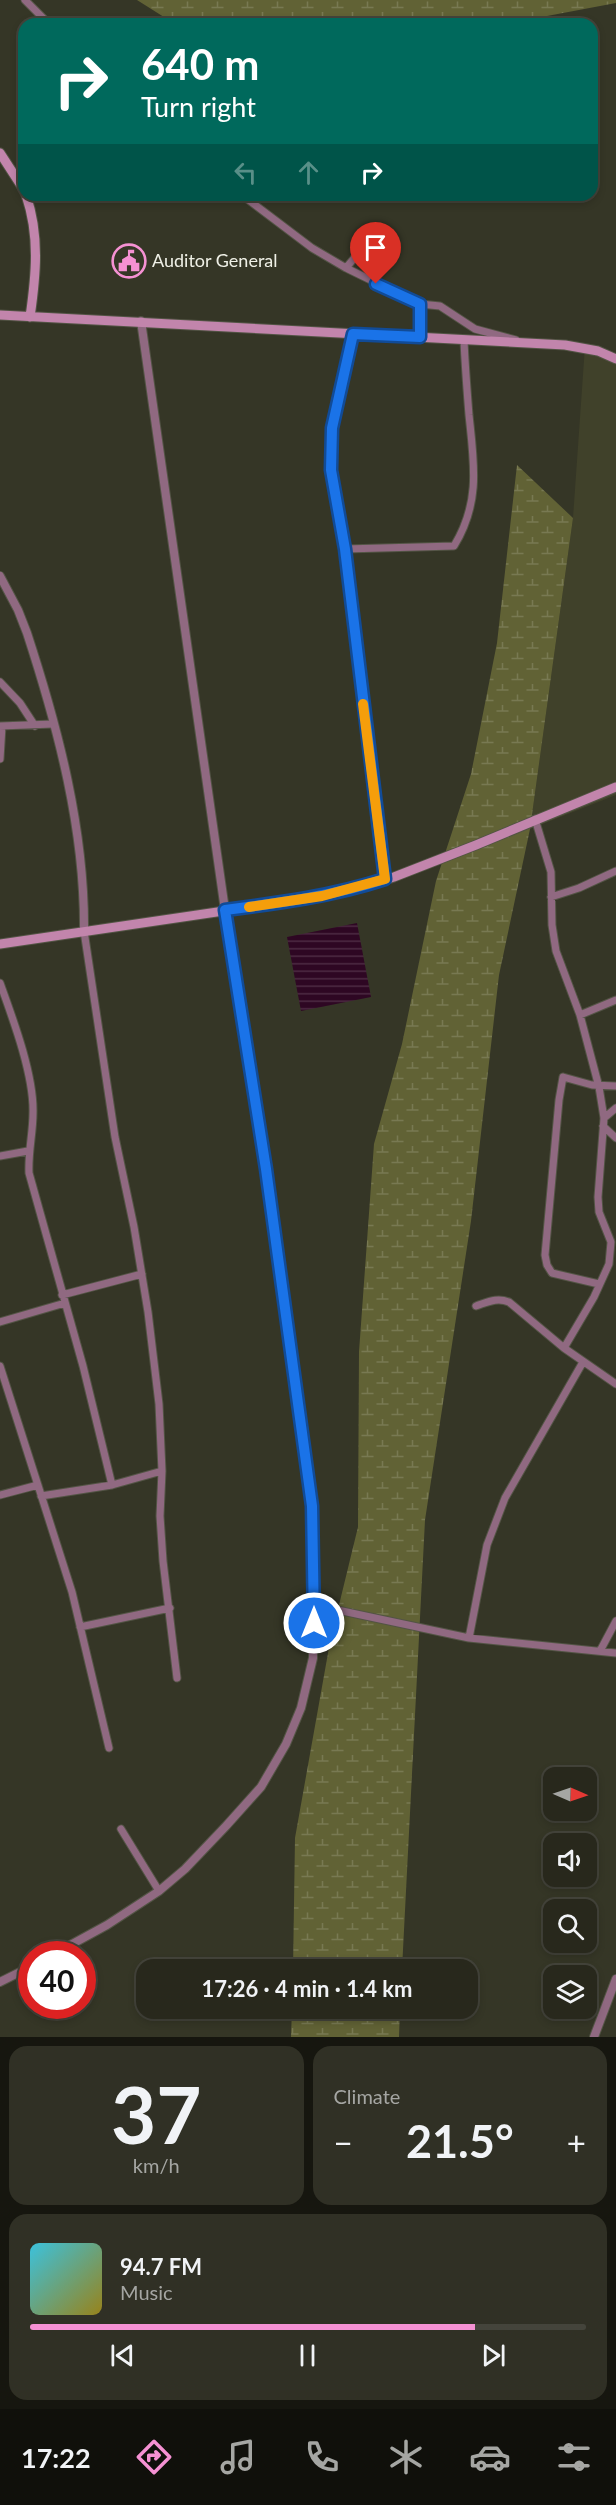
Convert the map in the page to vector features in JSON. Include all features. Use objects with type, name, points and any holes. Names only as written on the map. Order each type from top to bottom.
[{"type":"main road","points":[[0,153],[18,181]]},
{"type":"main road","points":[[28,201],[35,228],[36,248],[30,317]]},
{"type":"main road","points":[[0,315],[579,346],[616,359]]},
{"type":"main road","points":[[0,944],[305,899],[356,889],[476,845],[534,819],[616,787]]},
{"type":"street","points":[[26,0],[43,18]]},
{"type":"street","points":[[250,201],[312,248],[346,268],[420,304],[440,306],[475,329],[528,343]]},
{"type":"street","points":[[346,268],[380,227]]},
{"type":"street","points":[[420,304],[420,337]]},
{"type":"street","points":[[78,1941],[159,1891],[185,1869],[261,1787],[286,1744],[301,1707],[313,1659],[312,1506],[266,1169],[225,910],[141,321]]},
{"type":"street","points":[[353,334],[330,444],[335,502],[345,549],[385,879]]},
{"type":"street","points":[[345,549],[454,546],[463,532],[473,494],[474,465],[464,340]]},
{"type":"street","points":[[0,576],[27,633],[53,724],[78,836],[83,876],[84,931],[113,1125],[142,1274],[159,1404],[162,1471],[160,1515],[177,1678]]},
{"type":"street","points":[[0,682],[20,703],[35,726]]},
{"type":"street","points":[[0,759],[1,726],[53,724]]},
{"type":"street","points":[[534,819],[549,861],[552,925],[556,951],[580,1015],[599,1087],[603,1122],[599,1212],[613,1243],[612,1266],[599,1284],[564,1348]]},
{"type":"street","points":[[551,897],[579,888],[616,871]]},
{"type":"street","points":[[0,983],[31,1084],[33,1112],[28,1173],[83,1366],[112,1485]]},
{"type":"street","points":[[580,1015],[616,1000]]},
{"type":"street","points":[[599,1284],[552,1273],[545,1255],[563,1077],[599,1087],[616,1086]]},
{"type":"street","points":[[603,1122],[616,1108]]},
{"type":"street","points":[[603,1122],[616,1138]]},
{"type":"street","points":[[0,1156],[28,1151]]},
{"type":"street","points":[[62,1295],[142,1274]]},
{"type":"street","points":[[476,1306],[502,1299],[509,1302],[564,1348],[616,1384]]},
{"type":"street","points":[[0,1322],[65,1303]]},
{"type":"street","points":[[470,1638],[487,1545],[506,1498],[548,1419],[583,1362]]},
{"type":"street","points":[[0,1366],[69,1582],[109,1749]]},
{"type":"street","points":[[41,1496],[112,1485],[162,1471]]},
{"type":"street","points":[[0,1495],[38,1485]]},
{"type":"street","points":[[314,1605],[470,1638],[616,1653]]},
{"type":"street","points":[[80,1627],[170,1608]]},
{"type":"street","points":[[600,1651],[616,1621]]},
{"type":"street","points":[[122,1829],[159,1891]]},
{"type":"street","points":[[0,1982],[18,1973]]},
{"type":"street","points":[[594,2037],[616,1979]]},
{"type":"shaded area","points":[[585,346],[616,362],[616,795],[530,829],[573,518]]},
{"type":"shaded area","points":[[357,923],[371,997],[301,1011],[287,937]]},
{"type":"green space","points":[[137,0],[616,0],[616,3],[544,18],[166,18]]},
{"type":"green space","points":[[517,465],[573,518],[530,829],[499,975],[471,1221],[425,1520],[403,1959],[293,1959],[295,1838],[330,1642],[358,1527],[359,1352],[374,1144],[402,1044],[436,881],[471,774],[497,643]]},
{"type":"green space","points":[[292,2019],[400,2019],[399,2037],[291,2037]]},
{"type":"slow traffic","points":[[249,907],[322,896],[356,889],[385,879],[363,704]]},
{"type":"place","name":"Auditor General","points":[[129,261]]},
{"type":"route","points":[[314,1623],[312,1506],[266,1169],[225,910],[305,899],[356,889],[385,879],[345,549],[335,502],[330,444],[353,334],[420,337],[420,304],[376,284]]}]
